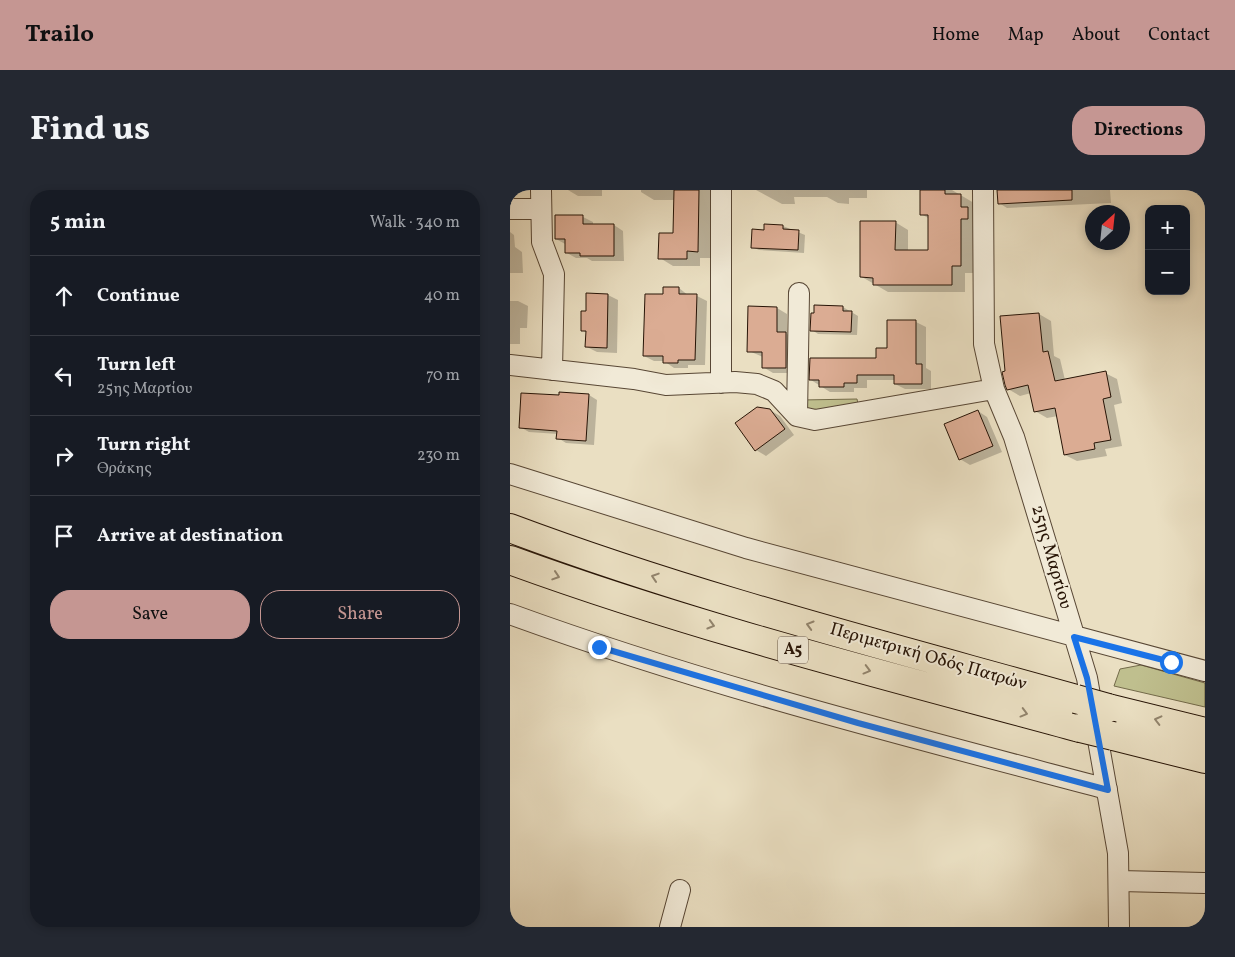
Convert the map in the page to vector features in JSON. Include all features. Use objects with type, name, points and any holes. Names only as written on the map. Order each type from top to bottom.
[{"type":"highway","name":"Περιμετρική Οδός Πατρών","points":[[510,528],[554,545],[804,623],[1108,708],[1205,732]]},
{"type":"highway","name":"Περιμετρική Οδός Πατρών","points":[[510,560],[682,617],[796,650],[1080,728],[1205,759]]},
{"type":"street","points":[[720,190],[721,383]]},
{"type":"street","name":"25ης Μαρτίου","points":[[983,190],[984,344],[994,389],[1017,446],[1087,678],[1118,853],[1120,881],[1119,927]]},
{"type":"street","points":[[510,209],[541,199],[542,242],[554,274],[552,370]]},
{"type":"street","points":[[797,416],[798,293]]},
{"type":"street","points":[[510,365],[634,379],[666,385],[746,382],[767,387],[780,396],[789,410],[797,416],[825,419],[994,389]]},
{"type":"street","points":[[510,474],[746,548],[1205,671]]},
{"type":"street","points":[[510,614],[599,647],[840,718],[1108,790]]},
{"type":"street","points":[[1120,881],[1205,883]]},
{"type":"street","points":[[670,927],[680,890]]},
{"type":"green space","points":[[857,399],[858,404],[808,411],[801,400]]},
{"type":"green space","points":[[1141,665],[1205,683],[1205,707],[1114,686],[1120,669]]},
{"type":"building","points":[[674,190],[699,190],[698,252],[687,251],[687,259],[658,259],[659,233],[673,233]]},
{"type":"building","points":[[920,190],[945,190],[945,194],[961,194],[961,207],[968,207],[968,219],[961,219],[961,266],[952,266],[952,285],[873,285],[873,278],[860,277],[860,221],[896,221],[895,250],[928,250],[928,215],[920,215]]},
{"type":"building","points":[[997,190],[1072,190],[1072,200],[998,204]]},
{"type":"building","points":[[555,215],[583,215],[583,224],[614,224],[614,256],[580,256],[580,253],[565,253],[565,239],[555,239]]},
{"type":"building","points":[[764,224],[783,225],[783,229],[799,230],[798,250],[751,248],[752,229],[764,230]]},
{"type":"building","points":[[663,287],[679,287],[679,294],[697,294],[695,360],[678,360],[678,363],[663,363],[663,356],[643,356],[645,294],[663,294]]},
{"type":"building","points":[[586,293],[608,294],[607,348],[585,347],[586,331],[581,331],[581,311],[586,311]]},
{"type":"building","points":[[814,305],[843,306],[843,311],[852,311],[851,332],[810,331],[811,313],[814,313]]},
{"type":"building","points":[[748,306],[777,307],[777,332],[786,332],[786,368],[762,368],[762,352],[747,352]]},
{"type":"building","points":[[1039,313],[1043,352],[1048,351],[1055,381],[1106,371],[1111,397],[1103,399],[1111,440],[1094,443],[1095,449],[1064,455],[1055,408],[1034,412],[1028,385],[1007,390],[1002,372],[1005,371],[1000,316]]},
{"type":"building","points":[[887,320],[916,320],[916,364],[922,364],[922,384],[894,384],[894,375],[857,375],[857,383],[844,383],[844,387],[819,387],[819,380],[809,380],[810,358],[876,358],[876,348],[887,348]]},
{"type":"building","points":[[559,392],[589,394],[586,441],[556,439],[557,431],[519,428],[521,393],[559,395]]},
{"type":"building","points":[[757,407],[770,409],[785,429],[755,451],[735,423]]},
{"type":"building","points":[[978,410],[993,446],[959,460],[944,424]]},
{"type":"route","points":[[599,647],[858,723],[1108,790],[1087,678],[1074,637],[1171,662]]}]
